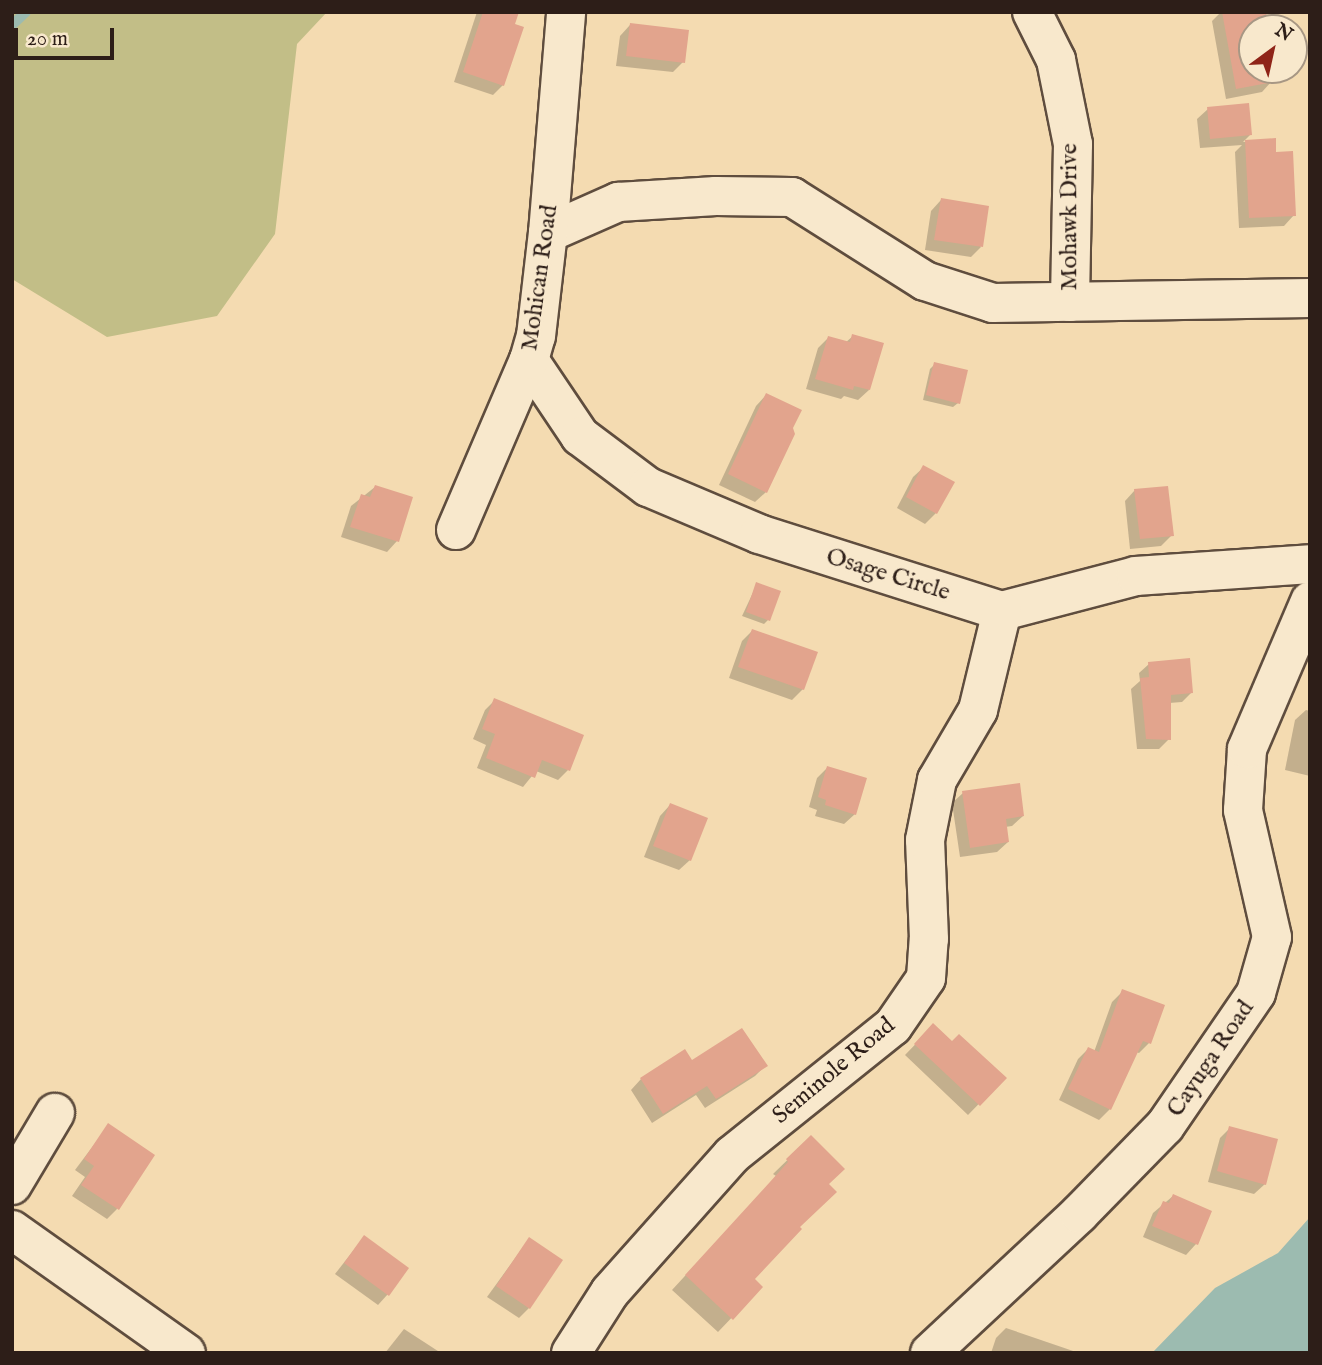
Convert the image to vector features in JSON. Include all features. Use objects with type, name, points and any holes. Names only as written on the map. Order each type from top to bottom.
[{"type":"street","name":"Mohican Road","points":[[456,530],[530,360],[541,309],[566,12]]},
{"type":"street","name":"Mohawk Drive","points":[[1032,12],[1056,60],[1073,144],[1070,302]]},
{"type":"street","points":[[548,233],[618,202],[716,196],[792,197],[925,281],[993,303],[1310,298]]},
{"type":"street","name":"Osage Circle","points":[[530,360],[580,436],[648,487],[759,534],[1002,611]]},
{"type":"street","points":[[1002,611],[1136,576],[1310,564]]},
{"type":"street","name":"Cayuga Road","points":[[930,1353],[1079,1214],[1165,1126],[1256,993],[1272,937],[1243,810],[1247,749],[1310,601]]},
{"type":"street","name":"Seminole Road","points":[[571,1353],[610,1292],[732,1155],[893,1026],[926,978],[929,939],[925,839],[937,780],[978,710],[1002,611]]},
{"type":"street","points":[[12,1185],[55,1113]]},
{"type":"street","points":[[12,1230],[186,1353]]},
{"type":"shaded area","points":[[12,12],[327,12],[297,44],[275,234],[217,316],[107,337],[12,279]]},
{"type":"water","points":[[1310,1217],[1310,1353],[1152,1353],[1215,1288],[1278,1253]]},
{"type":"building","points":[[483,12],[519,12],[515,24],[524,27],[504,86],[463,72]]},
{"type":"building","points":[[1222,12],[1266,12],[1238,14],[1238,84],[1263,84],[1236,89]]},
{"type":"building","points":[[630,23],[689,30],[685,63],[626,56]]},
{"type":"building","points":[[1249,103],[1252,135],[1210,139],[1207,107]]},
{"type":"building","points":[[1276,138],[1276,152],[1293,151],[1296,216],[1249,218],[1245,140]]},
{"type":"building","points":[[941,198],[989,206],[983,247],[934,240]]},
{"type":"building","points":[[852,334],[884,343],[870,390],[854,386],[853,390],[815,379],[828,336],[850,342]]},
{"type":"building","points":[[934,362],[968,370],[960,404],[926,395]]},
{"type":"building","points":[[766,393],[802,410],[793,428],[795,434],[767,493],[728,474]]},
{"type":"building","points":[[923,465],[955,482],[937,514],[906,497]]},
{"type":"building","points":[[375,485],[413,497],[399,542],[350,527],[361,494],[370,497]]},
{"type":"building","points":[[1168,486],[1174,536],[1140,539],[1134,489]]},
{"type":"building","points":[[756,582],[781,591],[770,621],[746,612]]},
{"type":"building","points":[[752,629],[818,652],[804,690],[738,667]]},
{"type":"building","points":[[1190,658],[1193,693],[1171,695],[1171,740],[1146,739],[1140,678],[1149,677],[1148,662]]},
{"type":"building","points":[[494,698],[584,735],[570,771],[542,760],[535,778],[486,758],[495,734],[482,729]]},
{"type":"building","points":[[827,766],[867,778],[856,815],[825,805],[826,800],[818,797]]},
{"type":"building","points":[[1020,783],[1024,816],[1006,819],[1009,842],[970,848],[962,791]]},
{"type":"building","points":[[670,803],[708,818],[691,861],[653,846]]},
{"type":"building","points":[[1122,989],[1165,1005],[1151,1044],[1143,1041],[1111,1110],[1068,1089],[1088,1047],[1099,1052]]},
{"type":"building","points":[[933,1023],[952,1041],[959,1034],[1007,1078],[980,1106],[914,1044]]},
{"type":"building","points":[[742,1028],[768,1066],[716,1099],[707,1086],[663,1114],[640,1078],[685,1049],[692,1060]]},
{"type":"building","points":[[108,1123],[155,1155],[119,1210],[81,1185],[94,1166],[84,1159]]},
{"type":"building","points":[[1229,1126],[1278,1139],[1266,1185],[1217,1171]]},
{"type":"building","points":[[811,1135],[845,1169],[829,1184],[837,1192],[800,1227],[802,1229],[755,1279],[763,1287],[733,1320],[685,1275],[788,1162],[786,1159]]},
{"type":"building","points":[[1173,1194],[1212,1211],[1198,1245],[1152,1226],[1163,1201],[1169,1203]]},
{"type":"building","points":[[364,1235],[409,1268],[389,1296],[344,1263]]},
{"type":"building","points":[[529,1237],[563,1260],[530,1309],[496,1286]]},
{"type":"waterway","points":[[12,25],[26,12]]}]
